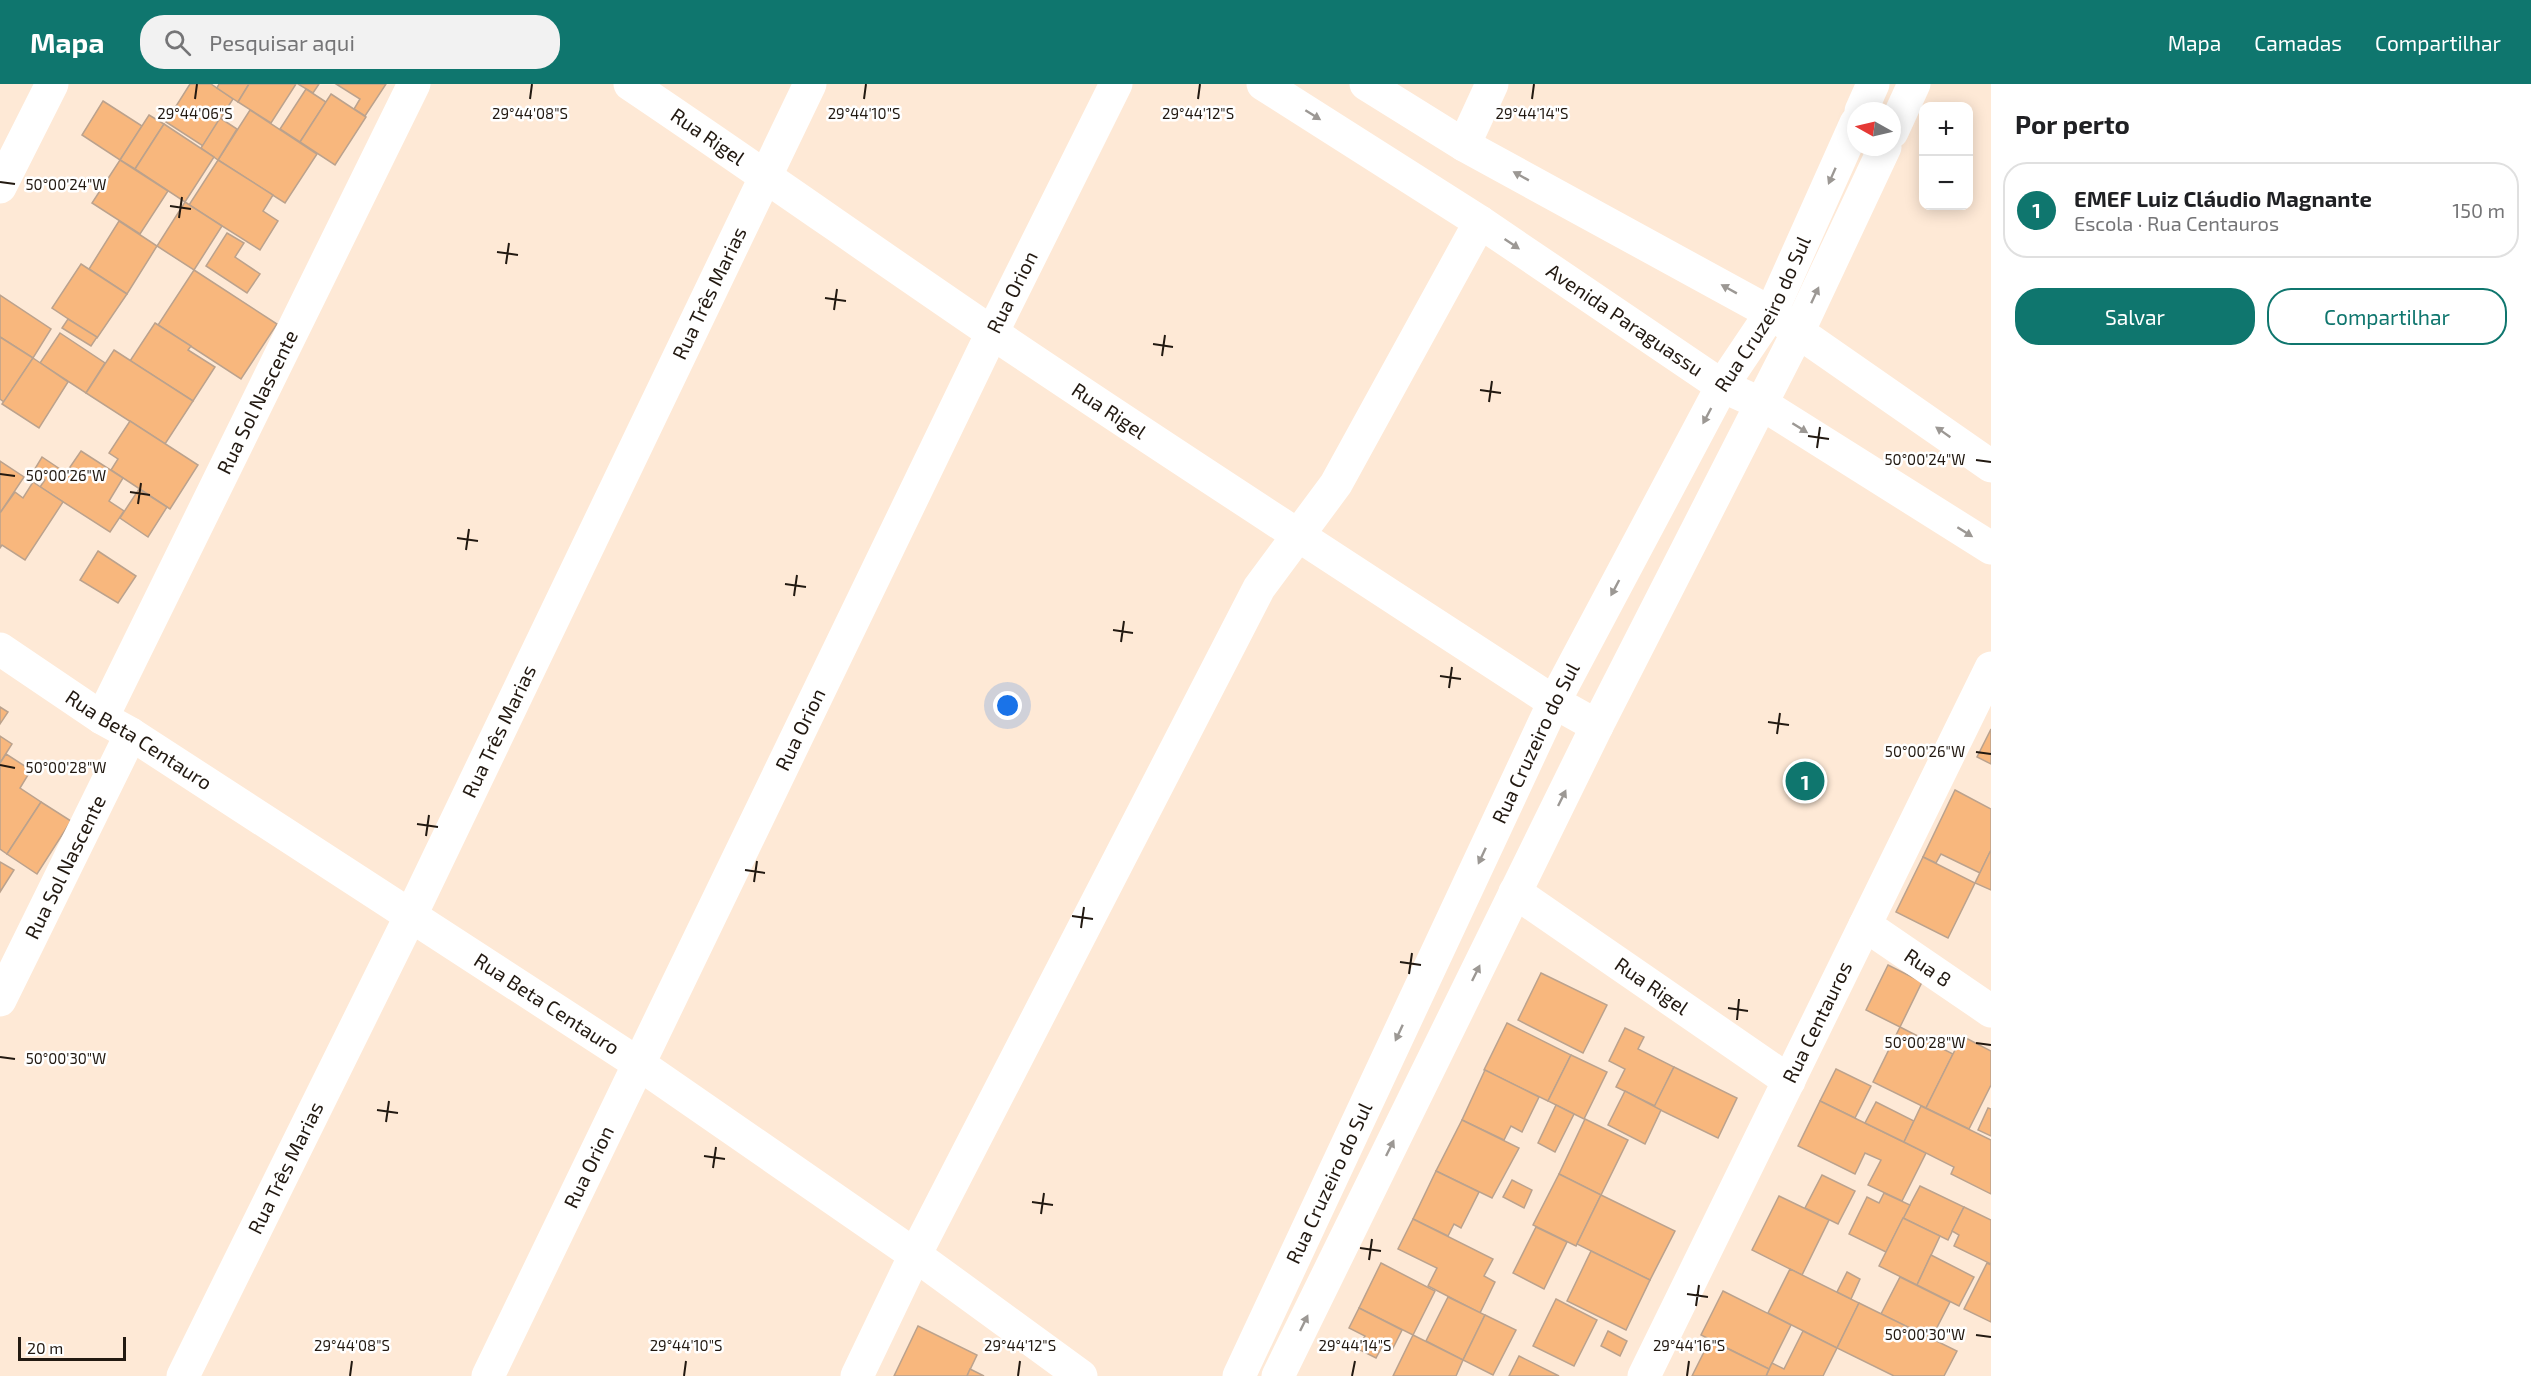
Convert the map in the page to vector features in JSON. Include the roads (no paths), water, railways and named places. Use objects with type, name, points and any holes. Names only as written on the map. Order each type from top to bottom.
[{"type":"street","points":[[0,187],[52,84]]},
{"type":"street","name":"Rua Sol Nascente","points":[[102,718],[414,84]]},
{"type":"street","name":"Rua Rigel","points":[[630,84],[992,333],[1298,536],[1554,702],[1597,726]]},
{"type":"street","name":"Rua Três Marias","points":[[183,1376],[411,915],[810,84]]},
{"type":"street","name":"Rua Orion","points":[[488,1376],[992,333],[1116,84]]},
{"type":"street","name":"Avenida Paraguassu","points":[[1263,84],[1480,222],[1722,386],[1762,404],[1991,548]]},
{"type":"street","points":[[1366,84],[1464,145],[1799,330],[1991,466]]},
{"type":"street","points":[[1464,145],[1492,84]]},
{"type":"street","points":[[1865,102],[1874,84]]},
{"type":"street","points":[[1901,112],[1914,84]]},
{"type":"street","name":"Rua Cruzeiro do Sul","points":[[1239,1376],[1554,702],[1722,386],[1771,313],[1847,143]]},
{"type":"street","name":"Rua Cruzeiro do Sul","points":[[1278,1376],[1597,726],[1799,330],[1881,156]]},
{"type":"street","points":[[857,1376],[915,1255],[1259,588],[1336,484],[1480,222]]},
{"type":"street","name":"Rua Beta Centauro","points":[[0,649],[102,718],[131,734],[639,1064],[915,1255],[1081,1376]]},
{"type":"street","name":"Rua Centauros","points":[[1644,1376],[1991,668]]},
{"type":"street","name":"Rua Sol Nascente","points":[[0,1000],[131,734]]},
{"type":"street","name":"Rua Rigel","points":[[1515,892],[1789,1081]]},
{"type":"street","name":"Rua 8","points":[[1865,926],[1991,1011]]},
{"type":"place","name":"EMEF Luiz Cláudio Magnante","points":[[1805,781]]}]
